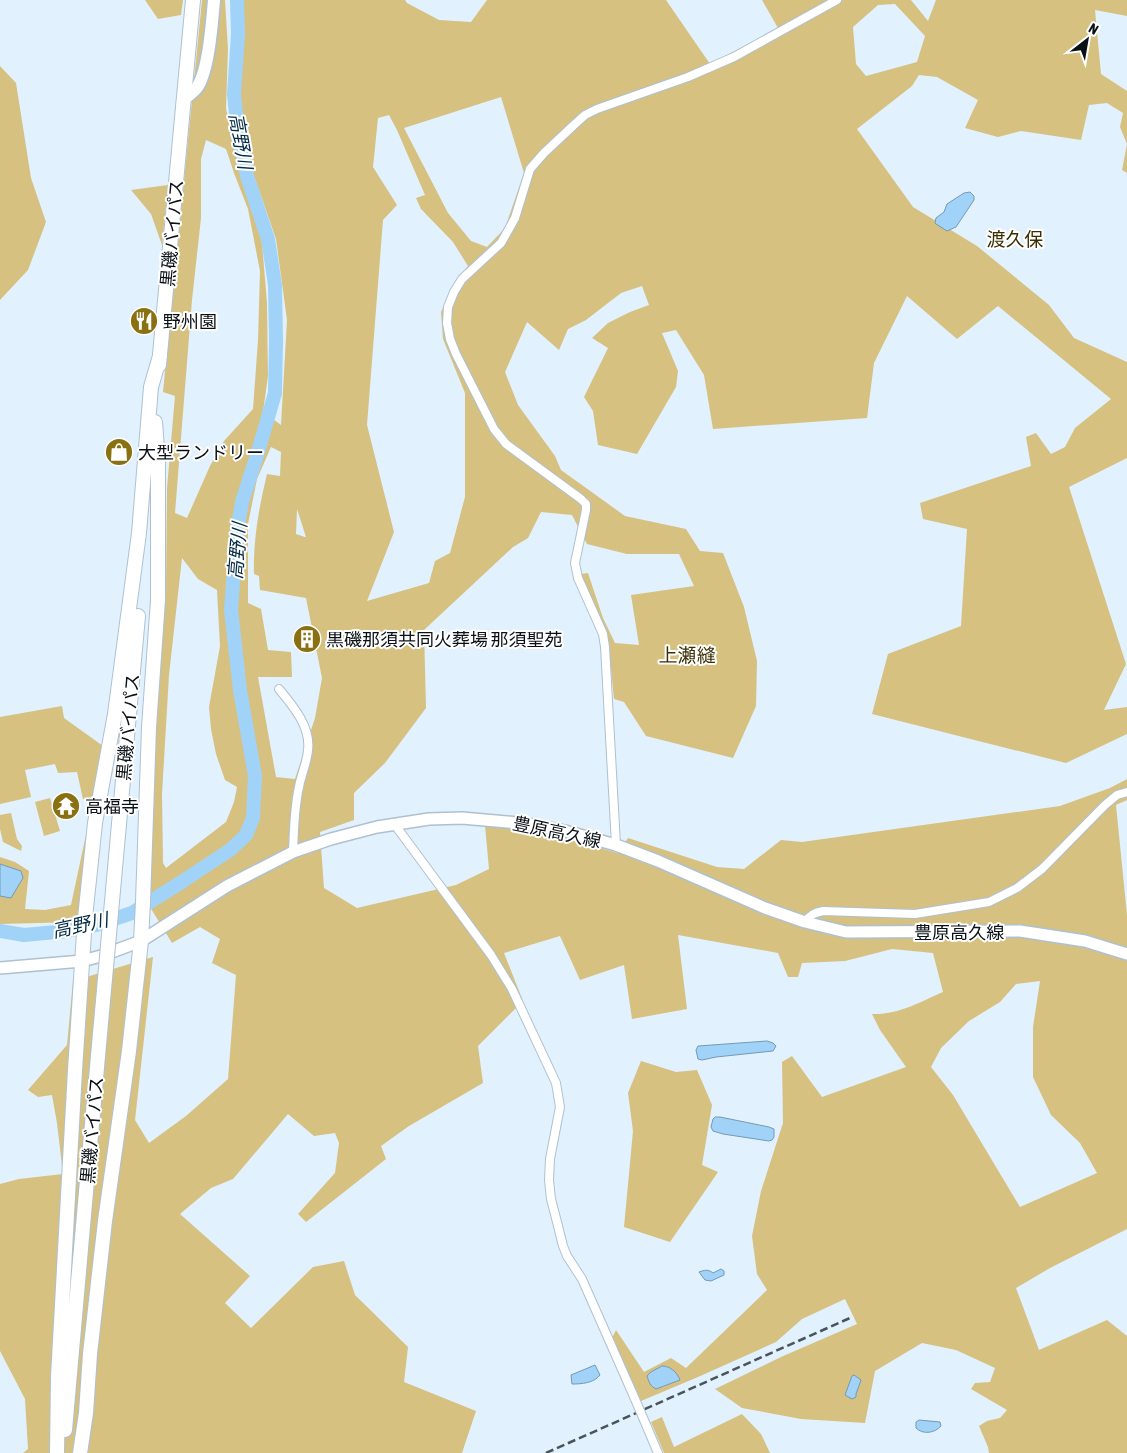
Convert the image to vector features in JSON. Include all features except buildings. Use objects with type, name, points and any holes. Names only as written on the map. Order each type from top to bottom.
[{"type":"highway","name":"黒磯バイパス","points":[[62,1453],[160,356],[194,0]]},
{"type":"highway","points":[[57,1453],[58,1377],[82,961],[95,823],[116,704],[139,533],[151,387],[160,356]]},
{"type":"highway","points":[[80,1453],[86,1413],[105,1221],[129,1051],[141,941],[149,727],[158,600],[158,462],[155,421]]},
{"type":"main road","points":[[184,99],[194,91],[202,79],[206,65],[214,0]]},
{"type":"main road","name":"豊原高久線","points":[[0,968],[82,961],[141,941],[227,886],[293,852],[377,827],[429,819],[462,818],[529,824],[565,831],[616,845],[658,861],[765,908],[805,922],[846,932],[1020,931],[1085,941],[1127,954]]},
{"type":"street","points":[[616,845],[605,647],[603,634],[578,578],[575,563],[586,504],[506,444],[494,429],[450,339],[447,323],[448,307],[462,279],[501,243],[515,218],[530,169],[544,152],[585,115],[688,77],[734,57],[837,0]]},
{"type":"street","points":[[279,689],[302,721],[309,744],[295,811],[293,852]]},
{"type":"street","points":[[805,922],[815,912],[823,911],[914,914],[989,902],[1018,888],[1042,869],[1105,805],[1117,795],[1127,792]]},
{"type":"street","points":[[395,825],[503,973],[556,1083],[560,1107],[550,1159],[549,1180],[551,1199],[563,1246],[567,1256],[582,1278],[658,1453]]},
{"type":"shaded area","points":[[145,0],[183,0],[181,15],[158,19]]},
{"type":"shaded area","points":[[202,0],[225,0],[228,49],[226,109],[240,165],[254,203],[262,243],[267,303],[268,376],[263,412],[281,425],[287,320],[276,239],[251,167],[239,100],[243,39],[243,0],[405,0],[407,3],[439,20],[471,22],[487,0],[666,0],[710,64],[778,28],[762,0],[911,0],[928,21],[936,0],[1127,0],[1127,16],[1095,10],[1101,74],[1127,91],[1127,144],[1120,127],[1123,113],[1107,103],[1089,105],[1081,140],[1021,131],[998,137],[965,128],[978,100],[937,77],[919,75],[912,86],[857,129],[913,207],[977,246],[1049,305],[1074,338],[1127,362],[1127,458],[1069,487],[1126,664],[1104,710],[1127,707],[1127,734],[1066,763],[872,714],[888,654],[961,626],[967,529],[923,519],[920,503],[1031,466],[1026,437],[1036,433],[1051,454],[1065,447],[1075,428],[1111,399],[998,306],[957,339],[907,296],[874,363],[867,418],[713,429],[704,375],[676,330],[662,333],[678,371],[676,387],[637,454],[598,445],[593,411],[584,397],[608,348],[592,338],[608,323],[649,305],[642,286],[621,293],[586,320],[568,329],[559,350],[527,322],[505,372],[518,405],[555,456],[561,470],[625,516],[686,529],[700,551],[723,553],[744,607],[757,661],[756,706],[733,758],[646,736],[624,702],[614,699],[608,639],[581,574],[588,573],[603,618],[615,643],[639,645],[631,595],[694,586],[679,554],[627,554],[587,544],[572,515],[541,512],[528,538],[513,547],[424,630],[426,708],[385,763],[354,793],[354,820],[320,832],[324,888],[357,908],[456,885],[489,869],[485,826],[528,830],[559,836],[618,853],[628,838],[717,867],[744,869],[781,840],[802,842],[1060,806],[1110,788],[1127,779],[1127,800],[1116,805],[1127,915],[1127,1229],[1050,1268],[1016,1288],[1039,1350],[1107,1320],[1127,1336],[1127,1453],[989,1453],[979,1426],[987,1421],[1000,1418],[1007,1410],[971,1389],[975,1383],[990,1382],[995,1368],[956,1350],[922,1343],[875,1371],[865,1423],[801,1419],[742,1408],[715,1389],[781,1357],[857,1324],[845,1299],[802,1319],[776,1342],[641,1401],[612,1338],[616,1330],[644,1372],[671,1358],[686,1368],[767,1290],[757,1274],[752,1236],[761,1191],[783,1123],[782,1062],[792,1056],[822,1097],[906,1067],[880,1030],[872,1014],[900,1010],[943,992],[933,953],[892,949],[845,961],[802,963],[798,977],[788,977],[778,953],[678,935],[687,1009],[632,1019],[624,965],[580,980],[560,936],[504,953],[523,1001],[478,1046],[483,1083],[409,1126],[381,1146],[386,1159],[306,1222],[298,1214],[335,1173],[339,1143],[335,1133],[314,1136],[288,1114],[233,1179],[211,1188],[180,1214],[250,1276],[225,1303],[251,1328],[313,1267],[344,1261],[355,1295],[408,1347],[404,1382],[476,1411],[462,1453],[23,1453],[28,1449],[25,1399],[0,1351],[0,1184],[19,1179],[63,1174],[52,1095],[38,1097],[28,1090],[67,1045],[73,981],[153,957],[135,1120],[149,1143],[186,1116],[228,1079],[236,975],[212,963],[220,939],[200,927],[172,943],[150,907],[151,769],[166,586],[167,488],[175,396],[163,392]],"holes":[[[895,4],[925,36],[917,62],[866,76],[856,64],[853,27],[878,5]],[[501,97],[524,173],[505,228],[487,247],[471,241],[448,213],[404,128]],[[389,115],[425,195],[416,198],[421,209],[453,242],[468,266],[455,281],[441,312],[443,339],[465,393],[465,497],[450,553],[435,561],[429,583],[367,601],[394,532],[367,425],[383,220],[397,205],[373,167],[378,118]],[[206,140],[226,149],[248,209],[260,271],[258,340],[253,409],[224,441],[210,466],[187,518],[175,513],[192,300],[201,218],[201,159]],[[271,447],[281,452],[280,476],[267,474],[257,524],[254,574],[259,576],[260,590],[306,598],[322,678],[315,718],[295,779],[276,777],[258,677],[292,677],[291,652],[268,650],[261,609],[248,603],[248,524],[257,479]],[[297,509],[306,537],[296,534]],[[182,558],[198,579],[217,590],[220,646],[209,707],[211,729],[216,754],[225,780],[237,787],[234,802],[226,822],[166,868],[163,863],[162,794],[169,675]],[[1040,981],[1033,1027],[1033,1077],[1051,1115],[1080,1143],[1097,1173],[1020,1207],[953,1095],[931,1067],[941,1048],[969,1021],[1000,1002],[1016,984]],[[662,1366],[667,1366],[669,1384],[663,1387],[651,1372]]]},
{"type":"shaded area","points":[[0,66],[16,83],[31,178],[46,222],[28,270],[0,300]]},
{"type":"shaded area","points":[[1127,144],[1127,173],[1122,170]]},
{"type":"shaded area","points":[[168,185],[162,245],[151,214],[131,190]]},
{"type":"shaded area","points":[[62,706],[64,718],[103,746],[96,801],[83,799],[77,772],[58,773],[55,764],[25,770],[31,797],[0,804],[0,717]]},
{"type":"shaded area","points":[[50,798],[60,831],[44,836],[35,802]]},
{"type":"shaded area","points":[[11,813],[17,839],[22,846],[21,851],[3,842],[0,829],[0,815]]},
{"type":"shaded area","points":[[91,828],[78,922],[0,924],[0,857],[15,862],[29,871],[25,909],[45,910],[71,905],[87,830]]},
{"type":"shaded area","points":[[641,1061],[676,1072],[697,1070],[712,1105],[702,1165],[718,1172],[670,1242],[624,1227],[633,1131],[628,1093]]},
{"type":"shaded area","points":[[742,1414],[761,1434],[770,1453],[664,1453],[651,1422],[662,1417],[674,1447]]},
{"type":"water","points":[[970,192],[974,196],[974,200],[956,227],[947,231],[935,223],[936,218],[944,212],[947,204],[964,193]]},
{"type":"water","points":[[0,864],[21,871],[23,878],[11,898],[0,896]]},
{"type":"water","points":[[767,1041],[776,1046],[773,1051],[702,1060],[698,1059],[696,1050],[698,1046]]},
{"type":"water","points":[[715,1117],[769,1127],[774,1129],[774,1137],[769,1141],[713,1131],[711,1127]]},
{"type":"water","points":[[721,1269],[724,1271],[724,1275],[711,1281],[705,1280],[699,1272],[706,1270],[713,1273]]},
{"type":"water","points":[[595,1365],[600,1375],[597,1378],[588,1383],[572,1384],[571,1375]]},
{"type":"water","points":[[662,1366],[673,1370],[680,1380],[656,1389],[651,1385],[647,1376]]},
{"type":"water","points":[[854,1375],[861,1380],[856,1397],[852,1399],[845,1395]]},
{"type":"water","points":[[919,1420],[940,1422],[941,1426],[932,1432],[922,1432],[916,1428],[916,1422]]},
{"type":"waterway","name":"高野川","points":[[0,931],[24,935],[67,931],[96,925],[132,913],[230,850],[246,835],[253,818],[255,776],[240,690],[231,610],[237,531],[242,502],[275,393],[275,285],[268,239],[247,176],[238,135],[234,94],[238,34],[237,0]]},
{"type":"railway","points":[[546,1453],[850,1318]]},
{"type":"place","name":"野州園","points":[[144,321]]},
{"type":"place","name":"大型ランドリー","points":[[119,452]]},
{"type":"place","name":"黒磯那須共同火葬場 那須聖苑","points":[[307,639]]},
{"type":"place","name":"高福寺","points":[[66,806]]},
{"type":"district","name":"渡久保","points":[[1015,239]]},
{"type":"district","name":"上瀬縫","points":[[687,655]]}]
